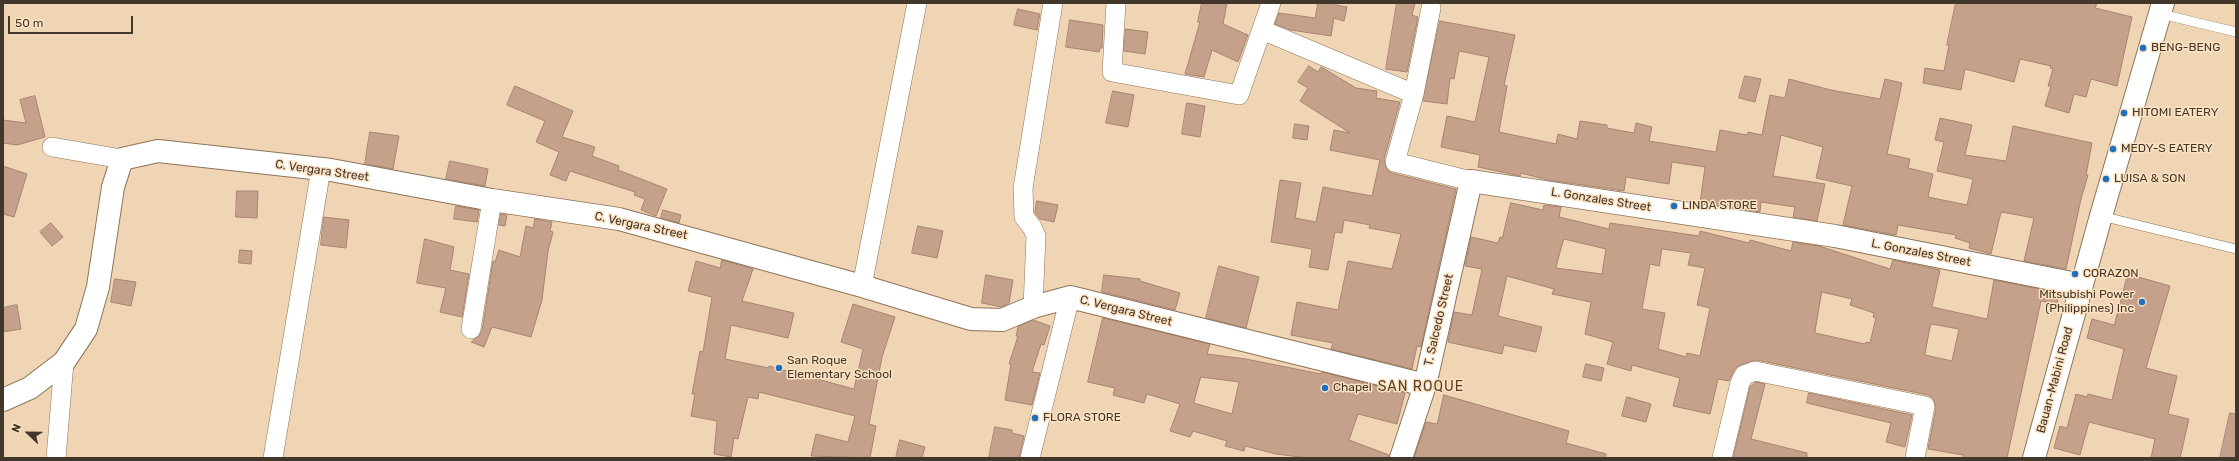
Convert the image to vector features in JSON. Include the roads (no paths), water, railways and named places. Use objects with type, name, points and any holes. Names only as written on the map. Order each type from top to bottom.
[{"type":"street","points":[[862,286],[917,3]]},
{"type":"street","points":[[1033,307],[1036,236],[1032,227],[1024,217],[1023,188],[1053,3]]},
{"type":"street","points":[[1116,3],[1112,72],[1239,95],[1271,3]]},
{"type":"street","name":"L. Gonzales Street","points":[[1431,8],[1414,94],[1395,162],[1471,180],[1835,236],[2082,285]]},
{"type":"street","name":"Bauan-Mabini Road","points":[[2034,458],[2101,216],[2162,8]]},
{"type":"street","points":[[1262,30],[1414,94]]},
{"type":"street","points":[[3,400],[30,388],[64,362],[86,329],[98,287],[113,187],[122,159],[52,147]]},
{"type":"street","name":"C. Vergara Street","points":[[122,159],[158,151],[321,169],[492,200],[618,219],[862,286],[971,319],[1002,320],[1033,307],[1070,297],[1425,385]]},
{"type":"street","points":[[273,458],[321,169]]},
{"type":"street","name":"T. Salcedo Street","points":[[1401,458],[1425,385],[1471,180]]},
{"type":"street","points":[[471,329],[492,200]]},
{"type":"street","points":[[1030,458],[1070,297]]},
{"type":"street","points":[[56,458],[64,362]]},
{"type":"street","points":[[1722,458],[1740,383],[1744,375],[1755,371],[1925,406],[1915,458]]},
{"type":"lane","points":[[2162,8],[2236,32]]},
{"type":"lane","points":[[2101,216],[2236,249]]},
{"type":"place","name":"BENG-BENG","points":[[2143,48]]},
{"type":"place","name":"HITOMI EATERY","points":[[2124,113]]},
{"type":"place","name":"MEDY-S EATERY","points":[[2113,149]]},
{"type":"place","name":"LUISA & SON","points":[[2106,179]]},
{"type":"place","name":"LINDA STORE","points":[[1674,206]]},
{"type":"place","name":"CORAZON","points":[[2075,274]]},
{"type":"place","name":"Mitsubishi Power (Philippines) Inc","points":[[2142,302]]},
{"type":"place","name":"San Roque Elementary School","points":[[779,368]]},
{"type":"place","name":"Chapel","points":[[1325,388]]},
{"type":"place","name":"FLORA STORE","points":[[1035,418]]},
{"type":"district","name":"SAN ROQUE","points":[[1421,387]]}]
